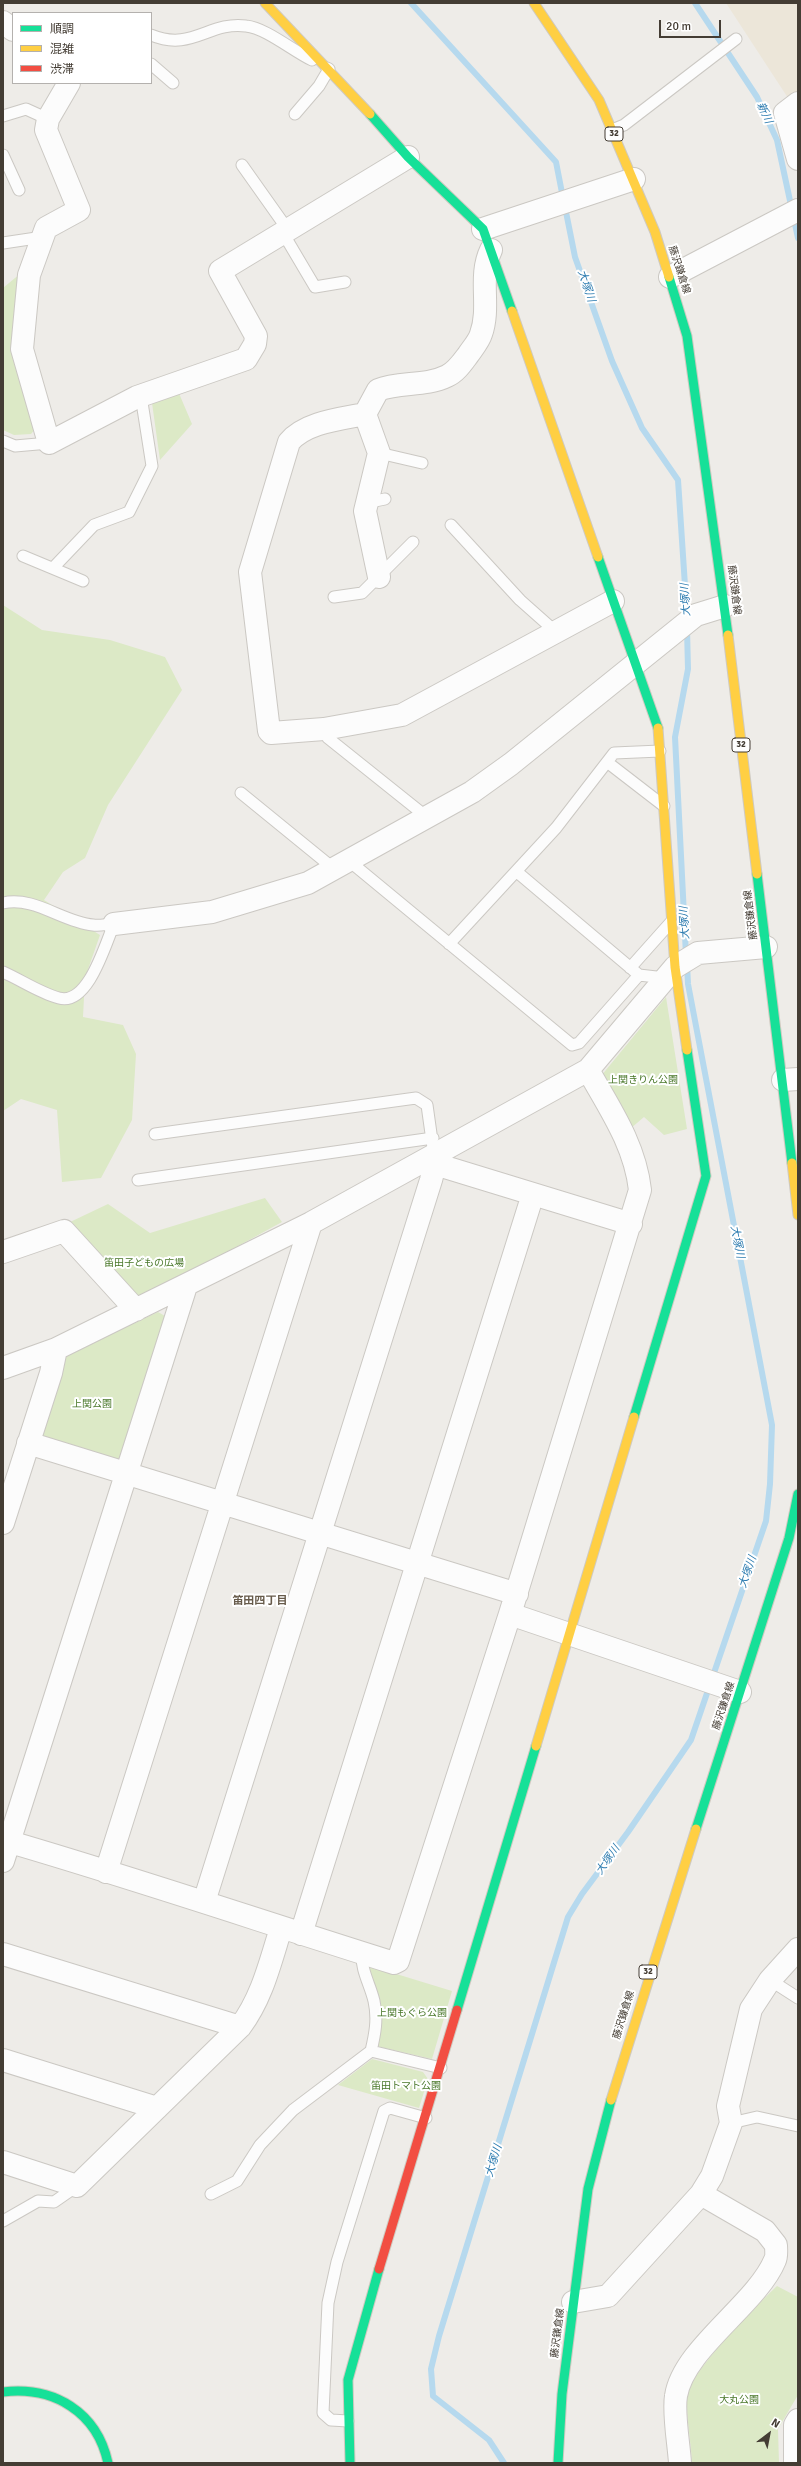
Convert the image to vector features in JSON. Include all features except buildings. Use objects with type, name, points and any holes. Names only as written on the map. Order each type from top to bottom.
[{"type":"street","points":[[265,3],[329,69],[408,157],[483,229],[491,250],[658,731],[672,921],[670,972],[706,1176],[441,2068],[356,2347],[348,2380],[350,2463]]},
{"type":"street","name":"藤沢鎌倉線","points":[[534,3],[598,100],[612,130],[634,179],[670,277],[687,336],[725,606],[766,947],[791,1079],[798,1215]]},
{"type":"street","points":[[3,22],[12,29]]},
{"type":"street","points":[[68,84],[48,119],[46,130],[79,210],[46,228],[29,275],[22,349],[49,443],[141,396],[246,359],[255,344],[256,336],[220,271],[408,157]]},
{"type":"street","points":[[798,103],[785,113],[798,159]]},
{"type":"street","points":[[483,229],[634,179]]},
{"type":"street","points":[[670,277],[798,210]]},
{"type":"street","points":[[491,250],[485,262],[484,318],[481,335],[460,367],[447,376],[436,379],[386,386],[378,390],[365,414],[321,425],[296,434],[289,442],[250,572],[269,732],[324,729],[402,715],[613,601]]},
{"type":"street","points":[[365,414],[379,453],[375,501],[365,511],[379,577]]},
{"type":"street","points":[[114,924],[212,912],[308,883],[340,864],[428,818],[472,792],[511,764],[636,665],[696,615],[725,606]]},
{"type":"street","points":[[3,1368],[56,1349],[186,1286],[311,1222],[434,1152],[588,1070],[670,972],[698,953],[766,947]]},
{"type":"street","points":[[186,1286],[5,1848],[106,1872],[394,1963],[398,1961],[513,1604],[631,1224],[640,1190],[636,1167],[623,1132],[588,1070]]},
{"type":"street","points":[[434,1152],[533,1194],[631,1224]]},
{"type":"street","points":[[204,1902],[319,1532],[434,1152]]},
{"type":"street","points":[[3,2162],[77,2186],[240,2027],[253,2010],[291,1931],[418,1564],[533,1194]]},
{"type":"street","points":[[106,1872],[311,1222]]},
{"type":"street","points":[[3,1252],[64,1231],[136,1310]]},
{"type":"street","points":[[3,1523],[56,1349]]},
{"type":"street","points":[[28,1443],[319,1532],[418,1564],[513,1604],[570,1634],[740,1692]]},
{"type":"street","name":"藤沢鎌倉線","points":[[558,2463],[562,2394],[588,2189],[617,2074],[661,1930],[740,1692],[789,1538],[798,1494]]},
{"type":"street","points":[[573,2302],[608,2296],[701,2194],[712,2176],[731,2122],[728,2106],[751,2009],[770,1980],[798,1948]]},
{"type":"street","points":[[3,1954],[240,2027]]},
{"type":"street","points":[[3,2060],[157,2108]]},
{"type":"street","points":[[680,2463],[676,2397],[682,2377],[695,2358],[766,2275],[776,2259],[776,2245],[765,2231],[701,2194]]},
{"type":"street","points":[[3,2392],[27,2390],[55,2398],[69,2405],[84,2417],[94,2428],[102,2442],[108,2463]]},
{"type":"street","points":[[795,2463],[795,2425],[798,2420]]},
{"type":"lane","points":[[152,35],[176,42],[188,41],[229,25],[248,26],[329,69],[319,86],[294,114]]},
{"type":"lane","points":[[612,130],[624,125],[734,41]]},
{"type":"lane","points":[[152,65],[173,83]]},
{"type":"lane","points":[[3,116],[26,109],[48,119]]},
{"type":"lane","points":[[3,155],[19,190]]},
{"type":"lane","points":[[242,165],[285,231],[315,287],[345,282]]},
{"type":"lane","points":[[3,243],[43,237]]},
{"type":"lane","points":[[53,568],[94,525],[129,512],[152,466],[141,396]]},
{"type":"lane","points":[[3,440],[15,446],[49,443]]},
{"type":"lane","points":[[379,453],[422,463]]},
{"type":"lane","points":[[451,525],[520,600],[556,632]]},
{"type":"lane","points":[[334,597],[362,593],[413,542]]},
{"type":"lane","points":[[23,556],[83,581]]},
{"type":"lane","points":[[324,729],[328,738],[428,818]]},
{"type":"lane","points":[[449,944],[556,828],[614,753],[660,751]]},
{"type":"lane","points":[[607,762],[664,806]]},
{"type":"lane","points":[[241,793],[449,944],[572,1045],[579,1043],[672,921]]},
{"type":"lane","points":[[517,872],[634,971],[670,972]]},
{"type":"lane","points":[[3,903],[13,901],[26,903],[92,925],[114,924],[90,980],[80,993],[73,998],[59,998],[3,972]]},
{"type":"lane","points":[[138,1180],[434,1152],[427,1105],[416,1098],[155,1134]]},
{"type":"lane","points":[[211,2194],[237,2181],[260,2145],[294,2110],[371,2052],[376,2025],[374,2002],[361,1965],[362,1953]]},
{"type":"lane","points":[[770,1980],[798,1998]]},
{"type":"lane","points":[[371,2052],[441,2068]]},
{"type":"lane","points":[[348,2421],[332,2420],[322,2413],[328,2303],[337,2262],[384,2111],[390,2108],[426,2118]]},
{"type":"lane","points":[[731,2122],[757,2117],[798,2126]]},
{"type":"lane","points":[[3,2221],[38,2201],[54,2202],[77,2186]]},
{"type":"shaded area","points":[[726,3],[798,3],[798,94],[788,98]]},
{"type":"green space","points":[[21,273],[37,427],[31,434],[14,435],[3,430],[3,288]]},
{"type":"green space","points":[[178,391],[192,424],[160,460],[152,403]]},
{"type":"green space","points":[[3,605],[42,630],[110,640],[165,657],[182,690],[108,805],[85,858],[63,872],[44,900],[100,935],[85,978],[83,1017],[123,1025],[136,1054],[132,1120],[101,1178],[62,1182],[57,1110],[21,1099],[3,1111]]},
{"type":"green space","name":"上関きりん公園","points":[[666,997],[687,1129],[664,1135],[644,1117],[630,1129],[601,1076]]},
{"type":"green space","name":"笛田子どもの広場","points":[[265,1198],[282,1222],[143,1298],[133,1296],[68,1223],[108,1204],[150,1233]]},
{"type":"green space","name":"上関公園","points":[[158,1312],[165,1316],[120,1460],[113,1464],[40,1442],[64,1356]]},
{"type":"green space","name":"上関もぐら公園","points":[[367,1965],[452,1991],[432,2059],[376,2046]]},
{"type":"green space","name":"笛田トマト公園","points":[[372,2059],[423,2072],[428,2079],[419,2108],[338,2085]]},
{"type":"green space","name":"大丸公園","points":[[777,2286],[798,2297],[798,2395],[778,2429],[779,2463],[692,2463],[687,2404],[687,2396],[691,2385],[711,2356]]},
{"type":"waterway","name":"大塚川","points":[[411,3],[556,162],[563,198]]},
{"type":"waterway","name":"新川","points":[[695,3],[757,97],[777,140],[798,238]]},
{"type":"waterway","name":"大塚川","points":[[565,207],[575,257],[612,361],[642,428],[678,480],[687,616]]},
{"type":"waterway","name":"大塚川","points":[[686,955],[675,737],[688,669],[687,629]]},
{"type":"waterway","name":"大塚川","points":[[504,2463],[489,2440],[433,2396],[431,2369],[439,2336],[568,1917],[582,1894],[628,1832],[691,1740],[766,1521],[770,1484],[772,1425],[688,984],[687,964]]},
{"type":"traffic: fast","points":[[370,114],[408,157],[483,229],[512,311]]},
{"type":"traffic: fast","points":[[669,277],[687,336],[728,635]]},
{"type":"traffic: fast","points":[[598,557],[658,728]]},
{"type":"traffic: fast","points":[[757,874],[792,1163]]},
{"type":"traffic: fast","points":[[634,1417],[706,1176],[687,1050]]},
{"type":"traffic: fast","points":[[696,1829],[789,1538],[798,1494]]},
{"type":"traffic: fast","points":[[457,2010],[536,1746]]},
{"type":"traffic: fast","points":[[558,2463],[562,2394],[588,2189],[611,2100]]},
{"type":"traffic: fast","points":[[350,2463],[348,2380],[379,2269]]},
{"type":"traffic: fast","points":[[3,2392],[22,2391],[39,2393],[56,2398],[70,2406],[83,2417],[94,2430],[102,2445],[108,2463]]},
{"type":"traffic: slow","points":[[265,3],[370,114]]},
{"type":"traffic: slow","points":[[534,3],[599,100],[655,232],[669,277]]},
{"type":"traffic: slow","points":[[512,311],[598,557]]},
{"type":"traffic: slow","points":[[728,635],[757,874]]},
{"type":"traffic: slow","points":[[658,728],[675,967],[687,1050]]},
{"type":"traffic: slow","points":[[792,1163],[798,1215]]},
{"type":"traffic: slow","points":[[536,1746],[634,1417]]},
{"type":"traffic: slow","points":[[611,2100],[696,1829]]},
{"type":"traffic: jam","points":[[379,2269],[457,2010]]},
{"type":"district","name":"笛田四丁目","points":[[260,1601]]}]
